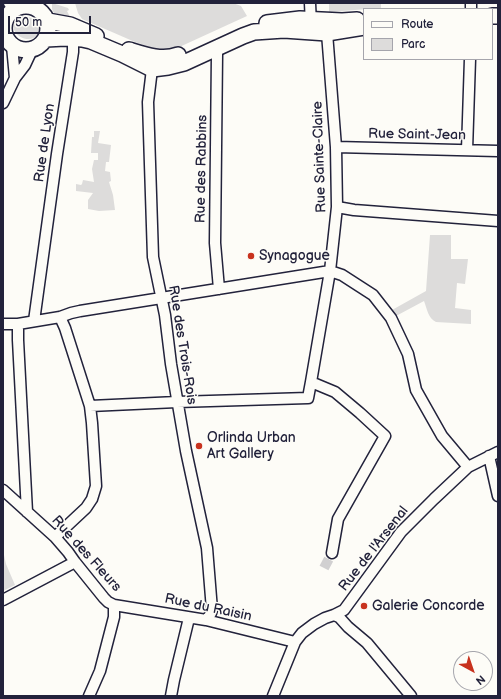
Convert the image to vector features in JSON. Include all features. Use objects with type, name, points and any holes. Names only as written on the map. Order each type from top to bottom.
[{"type":"main road","points":[[40,9],[49,30],[46,39],[40,46],[32,50],[18,49],[7,41],[4,33],[4,26],[8,13],[24,5],[40,9],[70,25],[130,50],[161,58],[176,56],[229,31],[244,26],[300,19],[327,33],[363,27]]},
{"type":"main road","points":[[46,39],[91,41],[152,69],[184,63],[254,32],[284,30],[342,21],[363,20]]},
{"type":"main road","points":[[327,33],[328,27],[331,24],[342,21]]},
{"type":"main road","points":[[216,49],[216,43],[244,26]]},
{"type":"street","points":[[310,3],[311,25]]},
{"type":"street","name":"Rue Sainte-Claire","points":[[177,402],[308,398],[330,271],[337,207],[336,147],[327,33]]},
{"type":"street","name":"Rue de Lyon","points":[[34,321],[73,52],[73,39]]},
{"type":"street","points":[[7,41],[15,78]]},
{"type":"street","name":"Rue des Rabbins","points":[[216,49],[215,243],[219,289]]},
{"type":"street","points":[[3,103],[15,78],[25,66],[32,50]]},
{"type":"street","points":[[467,150],[470,60]]},
{"type":"street","name":"Rue des Trois-Rois","points":[[152,69],[148,102],[153,257],[165,314],[170,364],[186,451],[207,548],[212,610],[211,614],[206,620]]},
{"type":"street","name":"Rue Saint-Jean","points":[[336,147],[498,151]]},
{"type":"street","points":[[337,207],[354,210],[498,221]]},
{"type":"street","points":[[3,324],[18,324],[60,317],[80,311],[330,271],[342,275],[373,295],[391,318],[408,354],[416,390],[442,436],[468,467]]},
{"type":"street","points":[[55,537],[86,508],[92,499],[96,486],[90,406],[65,328],[60,317]]},
{"type":"street","points":[[18,324],[27,512]]},
{"type":"street","points":[[311,382],[335,392],[385,436],[338,520],[332,552]]},
{"type":"street","points":[[90,406],[177,402]]},
{"type":"street","points":[[494,454],[498,496]]},
{"type":"street","name":"Rue de l'Arsenal","points":[[295,642],[302,633],[314,624],[344,610],[401,532],[468,467],[494,454]]},
{"type":"street","name":"Rue des Fleurs","points":[[3,490],[55,537],[104,598],[114,605]]},
{"type":"street","points":[[11,498],[20,497],[26,492]]},
{"type":"street","points":[[3,600],[75,562]]},
{"type":"street","points":[[90,696],[100,671],[114,617],[114,605]]},
{"type":"street","name":"Rue du Raisin","points":[[114,605],[206,620],[295,642]]},
{"type":"street","points":[[334,615],[339,617],[368,644],[411,696]]},
{"type":"street","points":[[171,696],[189,618]]},
{"type":"street","points":[[273,696],[295,642]]},
{"type":"green space","points":[[52,3],[68,8],[69,10],[67,11],[69,15],[67,20],[55,16],[52,9]]},
{"type":"green space","points":[[75,3],[233,3],[241,6],[247,16],[175,49],[162,51],[135,42],[82,19],[78,13]]},
{"type":"green space","points":[[329,3],[381,3],[381,8],[363,8],[363,9],[329,12]]},
{"type":"green space","points":[[21,15],[36,21],[40,27],[37,35],[33,38],[22,38],[14,30],[13,25],[15,20]]},
{"type":"green space","points":[[94,131],[100,131],[98,143],[111,145],[109,162],[106,162],[105,171],[110,172],[111,181],[109,182],[115,210],[99,211],[88,209],[88,200],[93,193],[76,191],[76,184],[81,185],[83,180],[94,182],[92,169],[94,160],[98,160],[98,153],[91,153]]},
{"type":"green space","points":[[430,235],[451,235],[451,259],[468,259],[465,284],[457,283],[455,308],[471,310],[471,324],[436,322],[429,316],[424,301],[396,316],[392,310],[426,291]]},
{"type":"green space","points":[[3,555],[15,585],[3,591]]},
{"type":"tunnel","points":[[324,568],[332,553]]},
{"type":"place","name":"Synagogue","points":[[251,256]]},
{"type":"place","name":"Orlinda Urban Art Gallery","points":[[199,446]]},
{"type":"place","name":"Galerie Concorde","points":[[364,606]]}]
